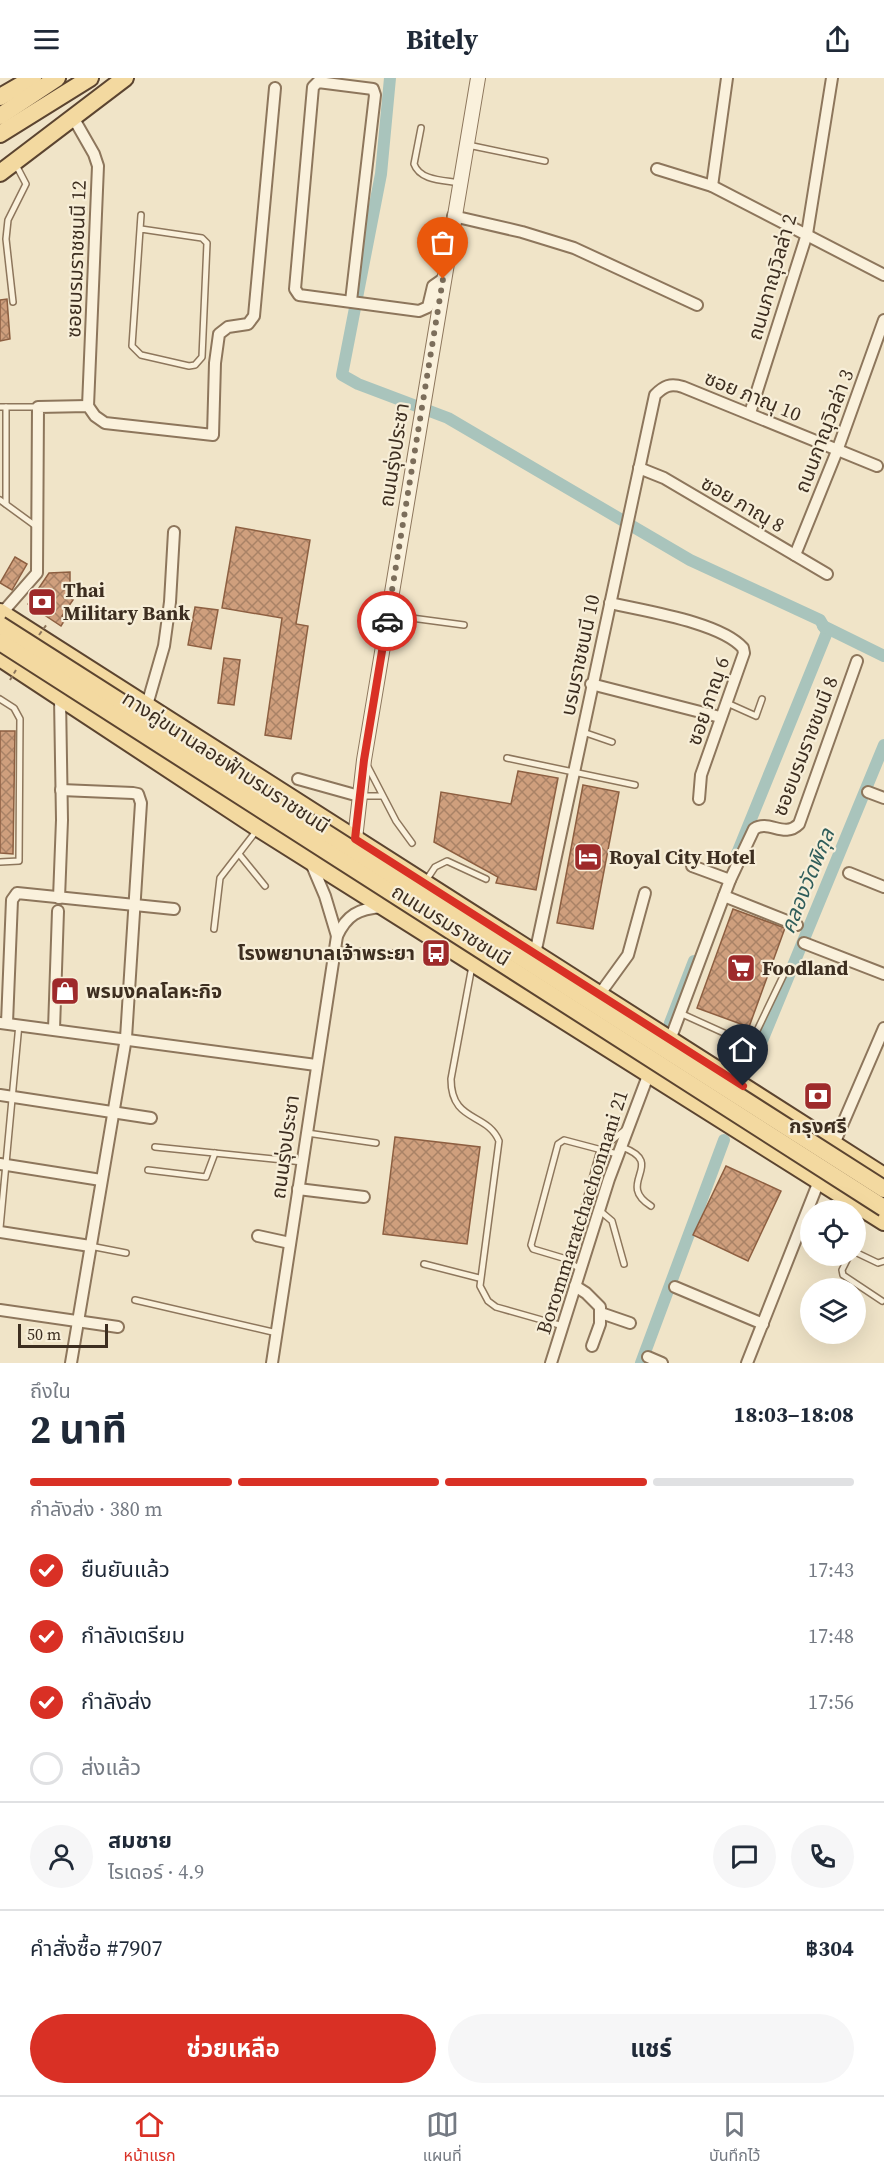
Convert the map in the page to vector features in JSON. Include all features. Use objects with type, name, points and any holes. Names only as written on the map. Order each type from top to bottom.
[{"type":"main road","points":[[0,97],[33,78]]},
{"type":"main road","points":[[0,116],[57,78]]},
{"type":"main road","points":[[0,134],[90,78]]},
{"type":"main road","points":[[0,173],[125,78]]},
{"type":"main road","name":"ถนนบรมราชชนนี","points":[[1,617],[147,705],[884,1176]]},
{"type":"main road","name":"ทางคู่ขนานลอยฟ้าบรมราชชนนี","points":[[1,617],[884,1189]]},
{"type":"main road","name":"ทางคู่ขนานลอยฟ้าบรมราชชนนี","points":[[0,642],[884,1208]]},
{"type":"main road","name":"ถนนบรมราชชนนี","points":[[0,658],[258,828],[884,1222]]},
{"type":"street","name":"ถนนรุ่งประชา","points":[[355,839],[364,760],[453,216],[478,78]]},
{"type":"street","points":[[712,186],[727,78]]},
{"type":"street","name":"ถนนภาณุวิลล่า 2","points":[[750,413],[807,234],[831,78]]},
{"type":"street","points":[[351,301],[375,95],[373,89],[318,82],[313,87],[295,289],[299,295],[401,310],[426,310],[433,286],[443,279]]},
{"type":"street","points":[[1,617],[37,573],[38,407],[88,406],[95,416],[105,423],[213,435],[215,363],[219,334],[228,327],[248,324],[254,316],[275,88]]},
{"type":"street","name":"ซอยบรมราชชนนี 12","points":[[74,118],[98,166],[88,406]]},
{"type":"street","points":[[657,170],[712,186],[884,275]]},
{"type":"street","points":[[453,216],[522,232],[574,248],[698,305]]},
{"type":"street","name":"ถนนภาณุวิลล่า 3","points":[[795,555],[837,451],[884,320]]},
{"type":"street","name":"บรมราชชนนี 10","points":[[535,954],[591,684],[655,395],[663,387],[672,384],[683,387]]},
{"type":"street","name":"ซอย ภาณุ 10","points":[[683,387],[877,466]]},
{"type":"street","name":"ซอย ภาณุ 8","points":[[639,468],[664,478],[827,574]]},
{"type":"street","points":[[147,705],[164,646],[170,602],[174,532]]},
{"type":"street","name":"ซอย ภาณุ 6","points":[[610,603],[687,620],[742,645],[744,653],[701,775],[699,799]]},
{"type":"street","name":"ซอยบรมราชชนนี 8","points":[[670,1040],[730,880],[754,830],[759,826],[790,831],[799,824],[857,661]]},
{"type":"street","points":[[591,684],[720,717]]},
{"type":"street","points":[[59,898],[60,698]]},
{"type":"street","points":[[298,779],[359,796]]},
{"type":"street","points":[[61,790],[134,793],[140,798],[126,1038],[71,1363]]},
{"type":"street","points":[[868,792],[884,798]]},
{"type":"street","name":"ถนนรุ่งประชา","points":[[272,1363],[337,936],[325,896],[309,860]]},
{"type":"street","points":[[692,866],[730,880]]},
{"type":"street","points":[[849,873],[884,887]]},
{"type":"street","points":[[174,909],[21,893],[14,896],[3,1023],[316,1065]]},
{"type":"street","points":[[599,995],[628,955],[645,893]]},
{"type":"street","points":[[724,896],[797,925]]},
{"type":"street","points":[[337,936],[350,916],[368,908],[382,907]]},
{"type":"street","points":[[54,1029],[58,911]]},
{"type":"street","points":[[804,943],[884,974]]},
{"type":"street","points":[[834,1144],[884,1028]]},
{"type":"street","name":"Borommaratchachonnani 21","points":[[551,1363],[619,1150],[649,1073]]},
{"type":"street","points":[[5,1095],[151,1118]]},
{"type":"street","points":[[3,1164],[101,1180]]},
{"type":"street","points":[[747,1363],[819,1181]]},
{"type":"street","points":[[298,1189],[364,1197]]},
{"type":"street","points":[[0,1230],[90,1246]]},
{"type":"street","points":[[258,1236],[290,1243]]},
{"type":"street","points":[[575,1286],[594,1300],[601,1313],[630,1323]]},
{"type":"street","points":[[675,1287],[763,1324]]},
{"type":"street","points":[[0,1310],[118,1327]]},
{"type":"street","points":[[592,1346],[601,1313]]},
{"type":"street","points":[[648,1357],[662,1363]]},
{"type":"lane","points":[[421,128],[414,164],[416,170],[422,176],[459,183]]},
{"type":"lane","points":[[466,145],[545,161]]},
{"type":"lane","points":[[13,302],[6,239],[8,220],[26,184],[14,162]]},
{"type":"lane","points":[[141,215],[132,346],[141,355],[189,366],[195,365],[202,357],[207,243],[202,238],[141,229]]},
{"type":"lane","points":[[6,504],[3,407],[38,407]]},
{"type":"lane","points":[[0,500],[38,528]]},
{"type":"lane","points":[[388,614],[464,625]]},
{"type":"lane","points":[[0,699],[14,708],[20,719],[21,829],[19,861],[0,862]]},
{"type":"lane","points":[[726,702],[752,717],[759,714],[762,699]]},
{"type":"lane","points":[[582,731],[612,742]]},
{"type":"lane","points":[[507,758],[635,785]]},
{"type":"lane","points":[[364,760],[396,821],[412,843]]},
{"type":"lane","points":[[359,796],[382,796]]},
{"type":"lane","points":[[214,929],[220,878],[258,828]]},
{"type":"lane","points":[[239,854],[265,886]]},
{"type":"lane","points":[[424,884],[435,867],[447,861],[486,879]]},
{"type":"lane","points":[[335,951],[411,954]]},
{"type":"lane","points":[[473,962],[451,1086],[455,1103],[462,1111],[496,1133],[499,1141],[479,1278],[482,1293],[496,1307],[563,1326]]},
{"type":"lane","points":[[681,1013],[744,1042],[752,1041],[786,970]]},
{"type":"lane","points":[[0,1230],[5,1095],[19,1024]]},
{"type":"lane","points":[[569,1261],[600,1150],[627,1128]]},
{"type":"lane","points":[[307,1133],[376,1143]]},
{"type":"lane","points":[[580,1269],[569,1261],[532,1248],[531,1245],[558,1144],[564,1140],[600,1150],[619,1150],[639,1154],[642,1160],[636,1190],[640,1199],[651,1206]]},
{"type":"lane","points":[[155,1147],[303,1162]]},
{"type":"lane","points":[[148,1170],[206,1177],[215,1153]]},
{"type":"lane","points":[[599,1210],[612,1221],[624,1264]]},
{"type":"lane","points":[[90,1246],[126,1253]]},
{"type":"lane","points":[[866,1257],[878,1263],[884,1261]]},
{"type":"lane","points":[[424,1264],[479,1278]]},
{"type":"lane","points":[[844,1266],[843,1275],[882,1301]]},
{"type":"lane","points":[[135,1300],[277,1333]]},
{"type":"building","points":[[7,299],[10,339],[0,341],[0,300]]},
{"type":"building","points":[[236,527],[310,540],[296,624],[308,626],[291,739],[265,735],[282,618],[222,608]]},
{"type":"building","points":[[15,557],[27,564],[12,590],[0,583]]},
{"type":"building","points":[[70,572],[70,598],[73,600],[62,616],[66,618],[61,626],[28,604],[49,573]]},
{"type":"building","points":[[195,607],[218,610],[211,649],[188,645]]},
{"type":"building","points":[[224,658],[240,660],[234,705],[218,703]]},
{"type":"building","points":[[0,731],[15,731],[13,854],[0,853]]},
{"type":"building","points":[[518,771],[558,778],[536,890],[496,883],[498,877],[434,842],[441,792],[511,804]]},
{"type":"building","name":"Royal City Hotel","points":[[583,785],[619,792],[593,929],[557,923]]},
{"type":"building","name":"Foodland","points":[[733,909],[785,928],[749,1027],[697,1008]]},
{"type":"building","points":[[395,1137],[480,1147],[467,1244],[383,1234]]},
{"type":"building","points":[[726,1166],[781,1191],[748,1261],[693,1235]]},
{"type":"waterway","points":[[390,78],[381,174],[342,375],[358,384],[448,418],[690,560],[820,620],[827,632],[734,861]]},
{"type":"waterway","name":"คลองวัดพิกุล","points":[[823,626],[884,656]]},
{"type":"waterway","name":"คลองวัดพิกุล","points":[[752,1065],[884,745]]},
{"type":"waterway","points":[[670,1023],[694,961]]},
{"type":"waterway","name":"คลองวัดพิกุล","points":[[641,1363],[724,1140]]},
{"type":"way so far","points":[[387,621],[443,279]]},
{"type":"place","name":"Thai Military Bank","points":[[42,602]]},
{"type":"place","name":"Royal City Hotel","points":[[588,857]]},
{"type":"place","name":"โรงพยาบาลเจ้าพระยา","points":[[436,953]]},
{"type":"place","name":"Foodland","points":[[741,968]]},
{"type":"place","name":"พรมงคลโลหะกิจ","points":[[65,991]]},
{"type":"place","name":"กรุงศรี","points":[[818,1096]]},
{"type":"route","points":[[387,621],[364,760],[355,839],[743,1086]]}]
